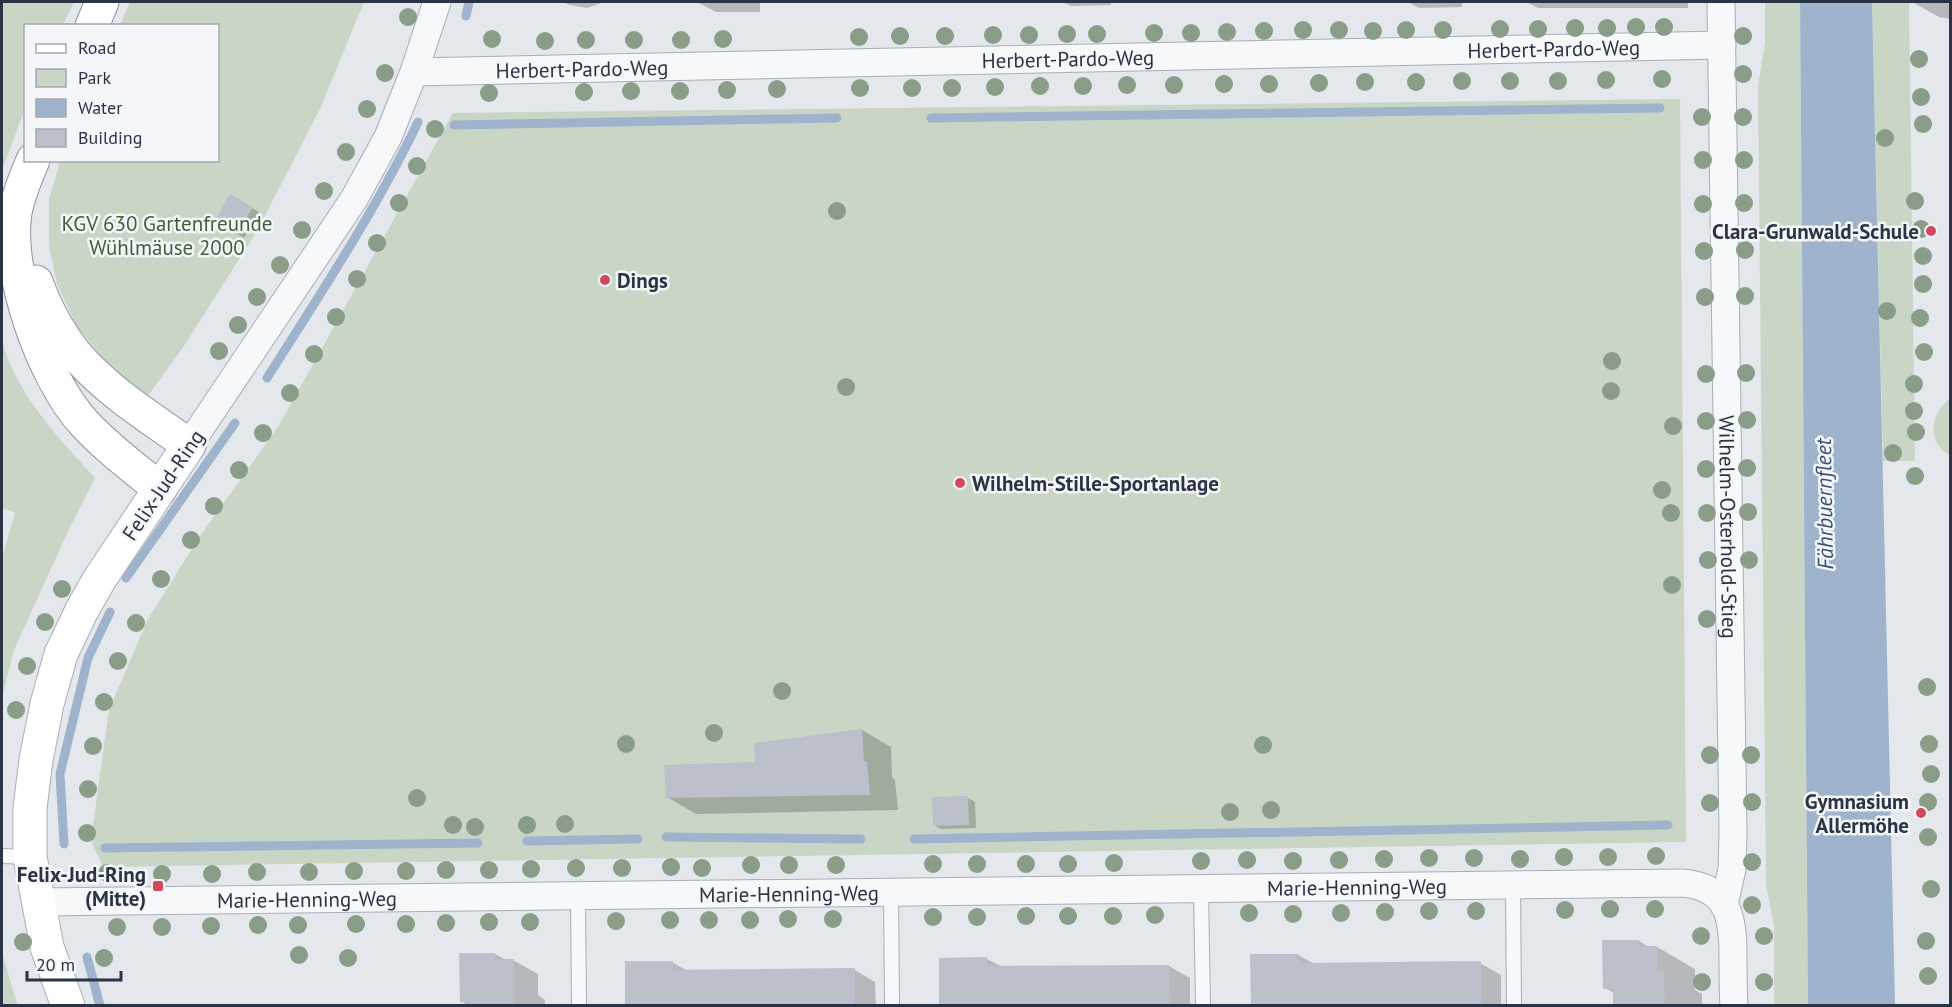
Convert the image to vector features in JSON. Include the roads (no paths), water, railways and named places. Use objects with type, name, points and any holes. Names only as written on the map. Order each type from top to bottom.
[{"type":"main road","points":[[93,24],[102,2]]},
{"type":"main road","points":[[32,162],[15,214],[15,249],[21,288],[44,360],[63,396],[84,423],[160,489]]},
{"type":"main road","points":[[15,214],[30,266],[44,303],[79,358],[106,384],[189,445]]},
{"type":"main road","name":"Felix-Jud-Ring","points":[[68,1005],[47,947],[37,902],[16,856],[30,808],[36,760],[47,704],[61,654],[99,580],[189,445]]},
{"type":"street","name":"Felix-Jud-Ring","points":[[189,445],[354,199],[388,137],[414,72],[436,2]]},
{"type":"street","name":"Wilhelm-Osterhold-Stieg","points":[[1721,2],[1733,833],[1732,869],[1724,905]]},
{"type":"street","name":"Herbert-Pardo-Weg","points":[[414,72],[1722,45]]},
{"type":"street","name":"Marie-Henning-Weg","points":[[37,902],[1692,884],[1710,891],[1724,905]]},
{"type":"street","points":[[1724,905],[1732,922],[1734,1005]]},
{"type":"lane","points":[[1513,885],[1514,1005]]},
{"type":"lane","points":[[1201,888],[1203,1005]]},
{"type":"lane","name":"Marie-Henning-Weg","points":[[891,892],[892,1005]]},
{"type":"lane","points":[[578,896],[579,1005]]},
{"type":"water","name":"Fährbuernfleet","points":[[1800,2],[1872,2],[1895,1005],[1808,1005]]},
{"type":"waterway","points":[[466,16],[469,2]]},
{"type":"waterway","points":[[931,118],[1660,108]]},
{"type":"waterway","points":[[454,125],[837,118]]},
{"type":"waterway","points":[[267,378],[327,284],[384,188],[418,122]]},
{"type":"waterway","points":[[126,578],[235,423]]},
{"type":"waterway","points":[[64,844],[60,774],[88,658],[110,612]]},
{"type":"waterway","points":[[914,839],[1668,825]]},
{"type":"waterway","points":[[666,837],[861,839]]},
{"type":"waterway","points":[[527,841],[638,839]]},
{"type":"waterway","points":[[105,848],[478,843]]},
{"type":"waterway","points":[[87,957],[100,1006]]},
{"type":"place","name":"Clara-Grunwald-Schule","points":[[1931,231]]},
{"type":"place","name":"Dings","points":[[605,280]]},
{"type":"place","name":"Wilhelm-Stille-Sportanlage","points":[[960,483]]},
{"type":"place","name":"Gymnasium Allermöhe","points":[[1921,813]]},
{"type":"place","name":"Felix-Jud-Ring (Mitte)","points":[[158,886]]},
{"type":"park label","name":"KGV 630 Gartenfreunde Wühlmäuse 2000","points":[[167,235]]}]
